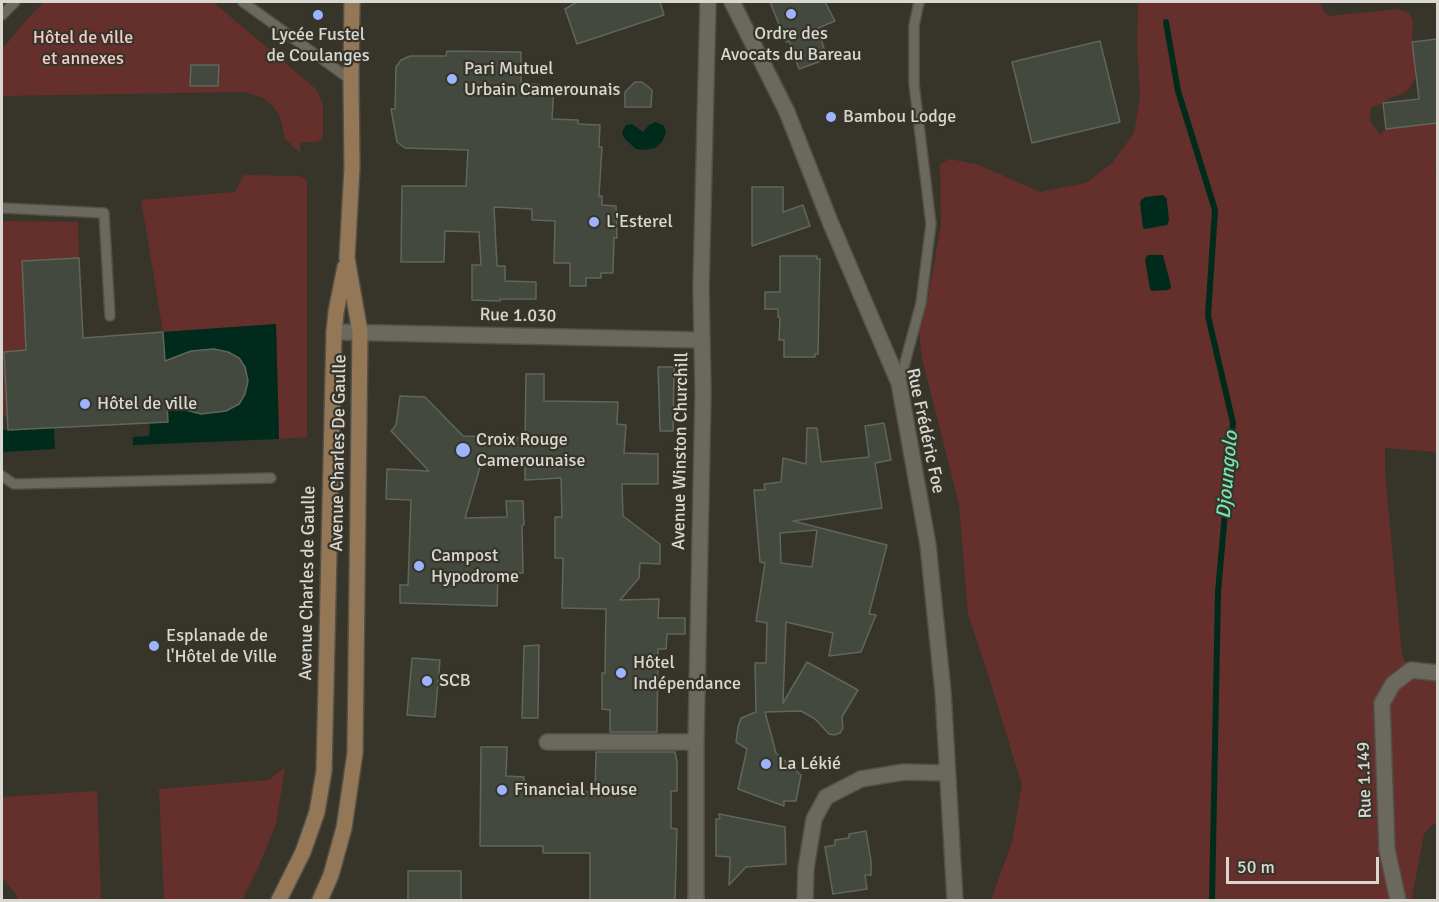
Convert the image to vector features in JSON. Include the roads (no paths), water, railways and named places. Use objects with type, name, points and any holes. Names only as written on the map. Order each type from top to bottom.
[{"type":"main road","name":"Avenue Charles De Gaulle","points":[[320,900],[331,875],[344,828],[355,753],[360,332],[347,258],[352,168],[352,2]]},
{"type":"main road","name":"Avenue Charles de Gaulle","points":[[279,900],[303,852],[317,812],[324,771],[334,332],[347,258]]},
{"type":"street","name":"Avenue Winston Churchill","points":[[696,900],[696,742],[702,417],[700,287],[708,2]]},
{"type":"street","name":"Rue Frédéric Foe","points":[[732,2],[787,112],[831,224],[899,383],[928,545],[943,692],[956,900]]},
{"type":"street","name":"Rue 1.030","points":[[334,332],[702,340]]},
{"type":"street","name":"Rue 1.149","points":[[1398,900],[1387,850],[1382,703],[1393,684],[1411,670],[1437,673]]},
{"type":"street","points":[[547,742],[696,742]]},
{"type":"street","points":[[805,900],[806,868],[814,819],[826,797],[861,779],[904,772],[947,773]]},
{"type":"lane","points":[[2,15],[15,2]]},
{"type":"lane","points":[[243,2],[351,80]]},
{"type":"lane","points":[[899,383],[921,303],[931,224],[914,84],[914,26],[919,2]]},
{"type":"lane","points":[[2,208],[104,213],[110,316]]},
{"type":"lane","points":[[2,476],[14,484],[271,478]]},
{"type":"waterway","name":"Djoungolo","points":[[1166,22],[1178,91],[1215,210],[1208,316],[1233,423],[1218,592],[1212,900]]},
{"type":"place","name":"Ordre des Avocats du Bareau","points":[[791,14]]},
{"type":"place","name":"Lycée Fustel de Coulanges","points":[[318,15]]},
{"type":"place","name":"Pari Mutuel Urbain Camerounais","points":[[452,79]]},
{"type":"place","name":"Bambou Lodge","points":[[831,117]]},
{"type":"place","name":"L'Esterel","points":[[594,222]]},
{"type":"place","name":"Hôtel de ville","points":[[85,404]]},
{"type":"place","name":"Croix Rouge Camerounaise","points":[[463,450]]},
{"type":"place","name":"Campost Hypodrome","points":[[419,566]]},
{"type":"place","name":"Esplanade de l'Hôtel de Ville","points":[[154,646]]},
{"type":"place","name":"Hôtel Indépendance","points":[[621,673]]},
{"type":"place","name":"SCB","points":[[427,681]]},
{"type":"place","name":"La Lékié","points":[[766,764]]},
{"type":"place","name":"Financial House","points":[[502,790]]},
{"type":"park label","name":"Hôtel de ville et annexes","points":[[83,48]]}]
